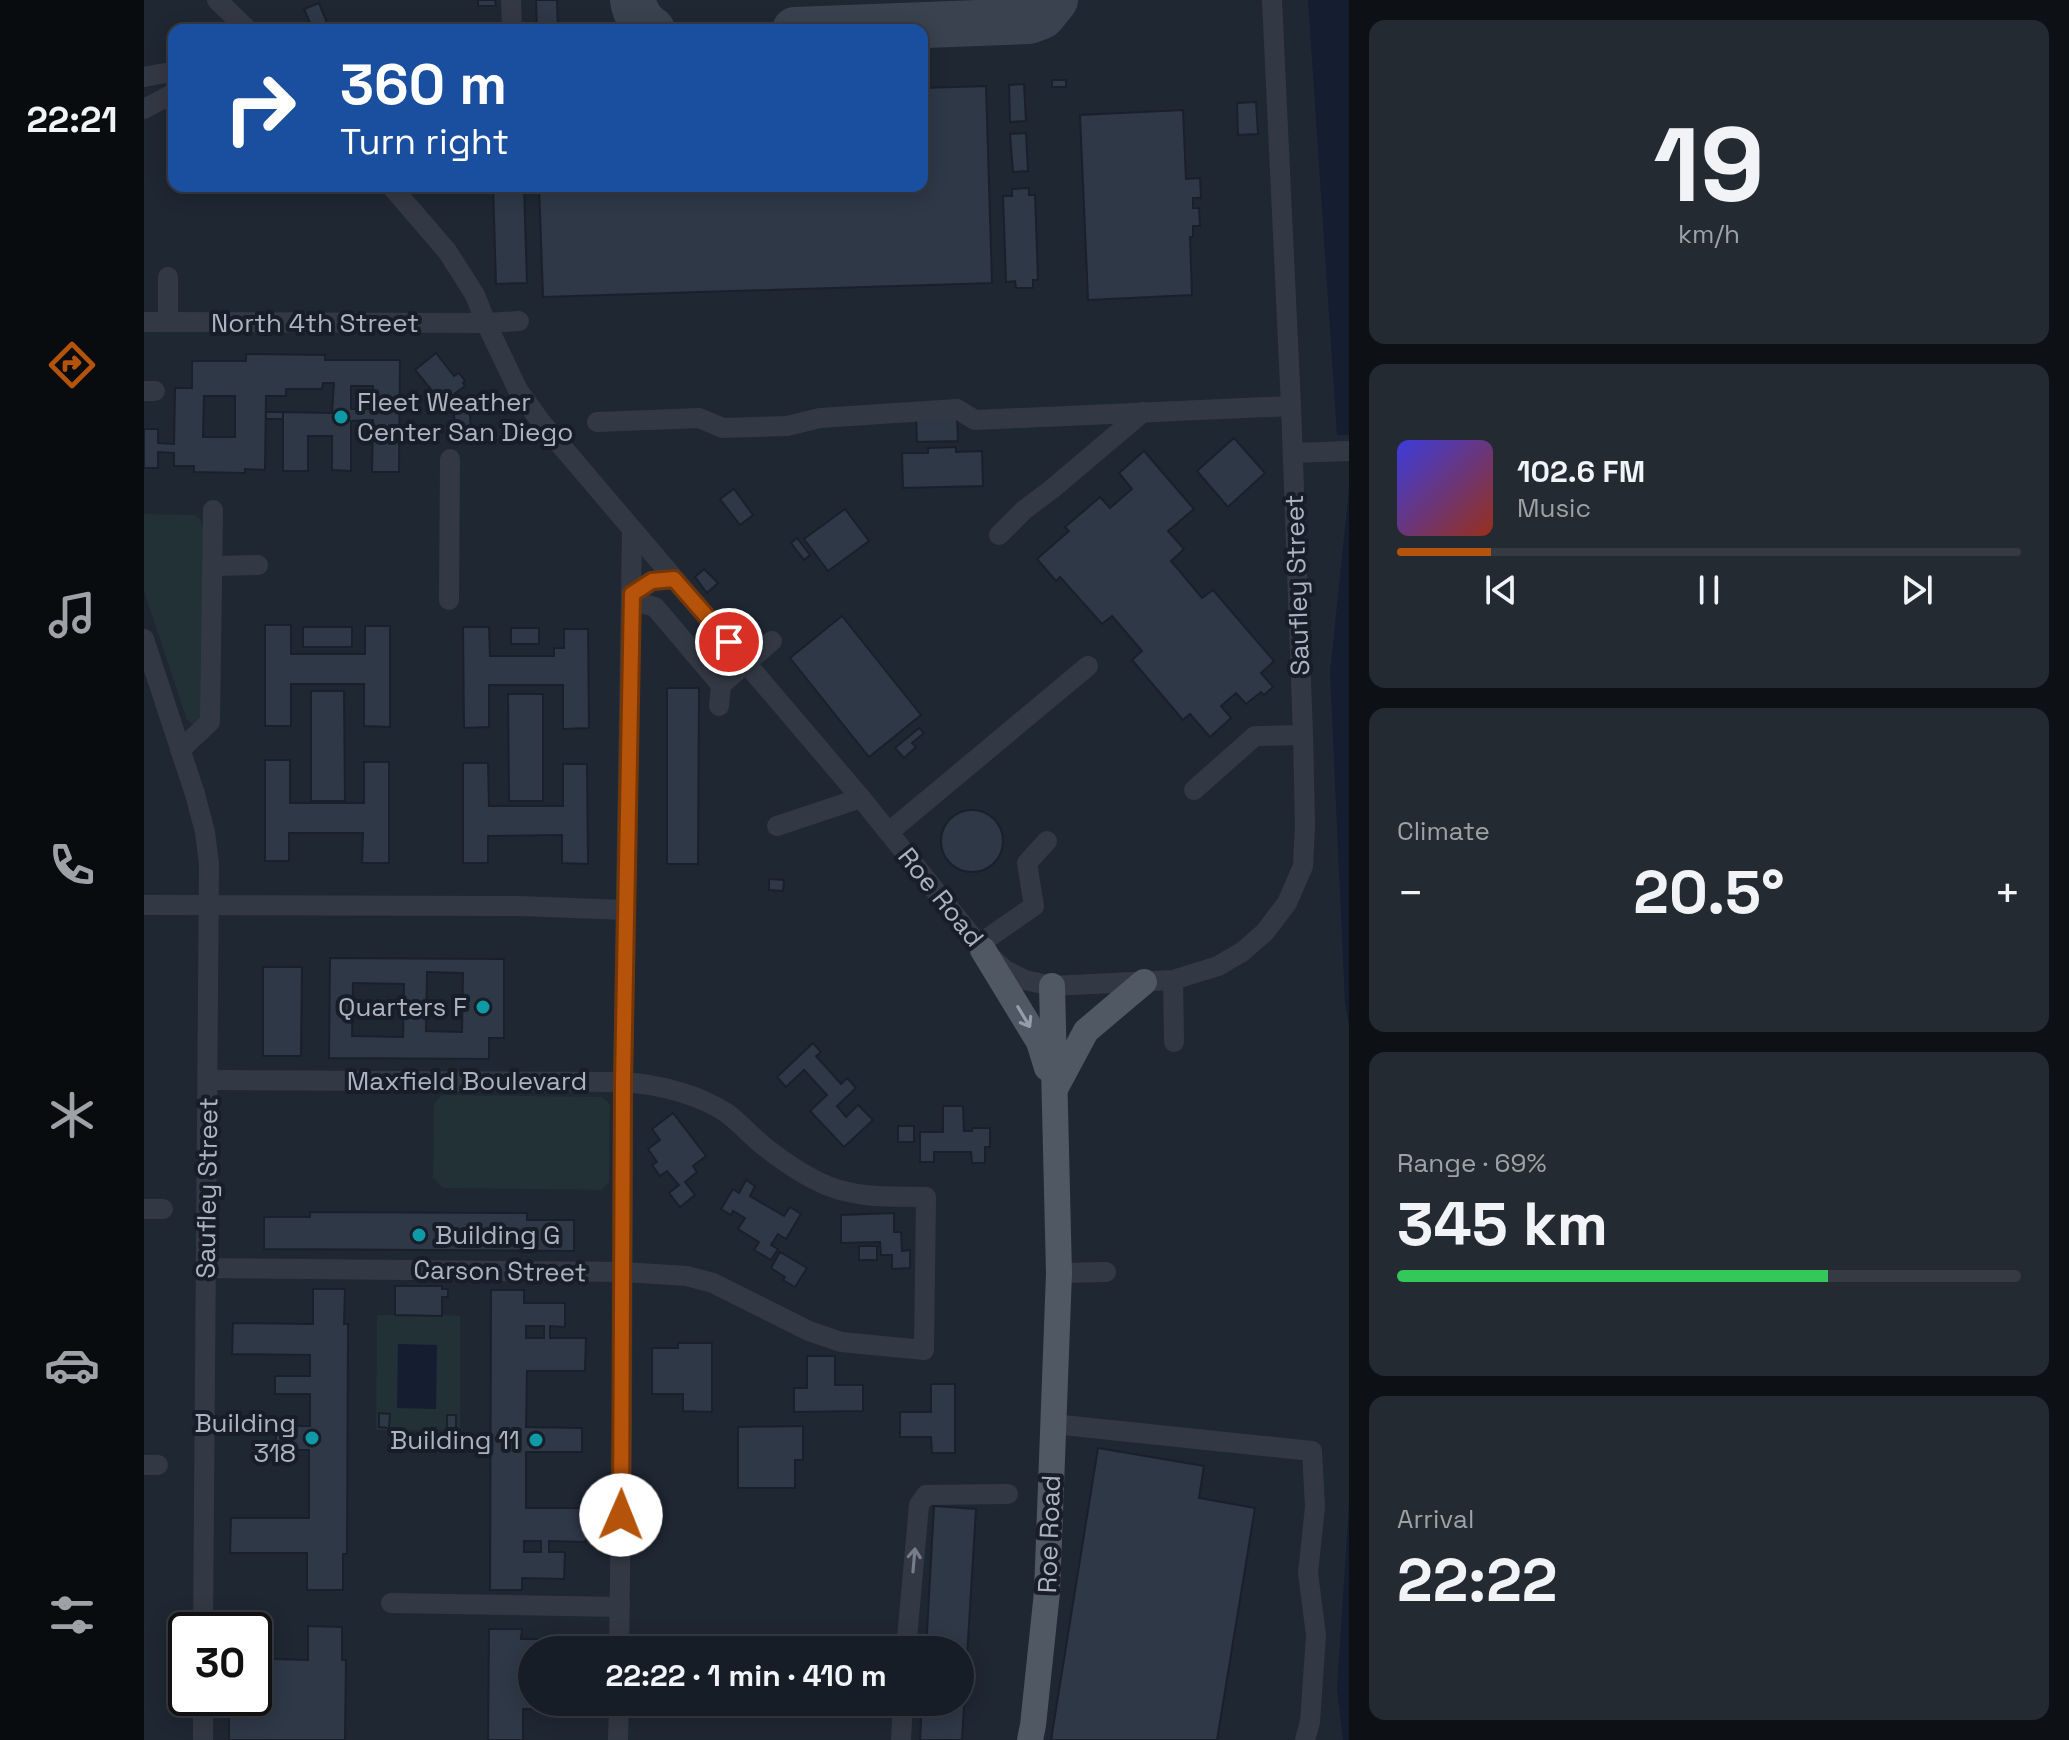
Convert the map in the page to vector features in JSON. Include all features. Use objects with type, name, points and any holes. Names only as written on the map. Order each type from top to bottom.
[{"type":"main road","points":[[981,948],[1039,1042],[1054,1091]]},
{"type":"main road","points":[[1054,1091],[1086,1031],[1144,982]]},
{"type":"main road","name":"Roe Road","points":[[1030,1740],[1047,1592],[1059,1273],[1052,986]]},
{"type":"street","points":[[217,0],[242,24]]},
{"type":"street","points":[[511,0],[512,24]]},
{"type":"street","name":"Saufley Street","points":[[1052,986],[1173,980],[1218,966],[1242,952],[1265,932],[1287,903],[1303,866],[1303,735],[1293,453],[1272,0]]},
{"type":"street","points":[[144,77],[165,73]]},
{"type":"street","points":[[144,109],[168,96]]},
{"type":"street","name":"Roe Road","points":[[396,192],[447,251],[475,295],[518,390],[541,422],[861,798],[981,948],[1005,970],[1025,980],[1052,986]]},
{"type":"street","points":[[168,277],[168,322]]},
{"type":"street","name":"North 4th Street","points":[[144,322],[519,321]]},
{"type":"street","points":[[597,422],[699,418],[723,428],[787,426],[820,418],[957,409],[975,420],[1291,406]]},
{"type":"street","points":[[999,535],[1024,510],[1143,412]]},
{"type":"street","points":[[1293,453],[1349,451]]},
{"type":"street","points":[[449,600],[450,459]]},
{"type":"street","points":[[180,750],[210,722],[213,510]]},
{"type":"street","points":[[619,1636],[623,1082],[632,530]]},
{"type":"street","points":[[213,566],[258,565]]},
{"type":"street","points":[[632,597],[652,581],[674,579]]},
{"type":"street","points":[[632,597],[655,607],[720,696],[747,663],[772,641]]},
{"type":"street","name":"Saufley Street","points":[[144,639],[205,832],[209,864],[203,1612]]},
{"type":"street","points":[[889,832],[1088,666]]},
{"type":"street","points":[[1194,790],[1255,736],[1303,735]]},
{"type":"street","points":[[777,826],[861,798]]},
{"type":"street","points":[[981,948],[1034,906],[1027,863],[1047,841]]},
{"type":"street","points":[[144,905],[519,906],[626,910]]},
{"type":"street","points":[[1173,980],[1174,1042]]},
{"type":"street","name":"Maxfield Boulevard","points":[[208,1080],[623,1082],[673,1090],[727,1114],[764,1147],[825,1185],[860,1196],[926,1197],[924,1350]]},
{"type":"street","name":"Carson Street","points":[[206,1268],[622,1272],[687,1276],[713,1283],[809,1331],[841,1342],[924,1350]]},
{"type":"street","points":[[1059,1273],[1106,1272]]},
{"type":"street","points":[[1053,1424],[1312,1451],[1315,1507],[1308,1573],[1316,1635],[1310,1722],[1305,1740]]},
{"type":"street","points":[[908,1636],[919,1505],[926,1495],[1008,1494]]},
{"type":"street","points":[[391,1603],[620,1607]]},
{"type":"street","points":[[203,1716],[203,1740]]},
{"type":"street","points":[[618,1740],[619,1716]]},
{"type":"street","points":[[901,1740],[902,1716]]},
{"type":"shaded area","points":[[144,514],[194,515],[200,519],[203,528],[201,720],[194,725],[187,720],[144,591]]},
{"type":"shaded area","points":[[442,1095],[602,1097],[610,1104],[609,1182],[602,1190],[443,1188],[433,1178],[434,1104]]},
{"type":"shaded area","points":[[395,1286],[442,1286],[448,1289],[448,1297],[442,1297],[442,1315],[460,1316],[460,1430],[376,1430],[377,1315],[394,1315]]},
{"type":"water","points":[[1308,0],[1349,0],[1349,435],[1337,435]]},
{"type":"water","points":[[1349,489],[1349,1026],[1345,1003],[1330,673]]},
{"type":"water","points":[[398,1344],[437,1345],[436,1409],[397,1408]]},
{"type":"water","points":[[1349,1505],[1349,1740],[1343,1740],[1337,1689]]},
{"type":"building","points":[[478,0],[495,0],[496,6],[478,6]]},
{"type":"building","points":[[536,0],[557,0],[558,24],[537,24]]},
{"type":"building","points":[[319,3],[328,24],[310,24],[304,9]]},
{"type":"building","points":[[1052,80],[1066,80],[1066,87],[1052,87]]},
{"type":"building","points":[[1024,84],[1026,121],[1010,122],[1009,85]]},
{"type":"building","points":[[986,86],[992,283],[543,297],[539,192],[928,192],[928,88]]},
{"type":"building","points":[[1256,102],[1258,134],[1238,135],[1237,103]]},
{"type":"building","points":[[1183,110],[1186,179],[1200,178],[1201,198],[1193,198],[1193,208],[1199,208],[1200,226],[1193,226],[1193,237],[1190,237],[1192,295],[1088,300],[1080,115]]},
{"type":"building","points":[[1026,133],[1028,171],[1013,172],[1010,134]]},
{"type":"building","points":[[1029,188],[1029,195],[1035,195],[1038,280],[1033,280],[1033,288],[1016,288],[1015,281],[1006,282],[1003,196],[1012,196],[1012,189]]},
{"type":"building","points":[[493,192],[524,192],[527,283],[496,284]]},
{"type":"building","points":[[436,353],[454,376],[459,373],[465,381],[465,386],[442,403],[415,370]]},
{"type":"building","name":"Fleet Weather Center San Diego","points":[[246,354],[325,355],[325,360],[400,360],[399,472],[372,472],[373,420],[351,421],[351,471],[332,470],[332,436],[308,436],[308,471],[283,471],[283,412],[332,413],[334,383],[323,383],[322,389],[286,389],[286,396],[266,396],[265,470],[245,469],[245,473],[194,472],[194,466],[174,466],[174,453],[158,452],[158,468],[144,468],[144,429],[158,429],[158,443],[174,444],[175,388],[192,388],[192,361],[246,361]],"holes":[[[351,386],[373,386],[373,409],[351,409]],[[204,396],[235,396],[235,437],[203,437]]]},
{"type":"building","points":[[470,411],[471,438],[455,438],[454,412]]},
{"type":"building","name":"Fleet Weather Center San Diego","points":[[266,412],[283,412],[283,419],[266,419]]},
{"type":"building","points":[[957,415],[958,441],[917,442],[916,417]]},
{"type":"building","points":[[1234,438],[1265,473],[1228,507],[1197,471]]},
{"type":"building","points":[[956,447],[956,452],[982,451],[983,486],[903,488],[902,453],[928,453],[928,448]]},
{"type":"building","points":[[1144,451],[1194,509],[1168,531],[1184,549],[1171,561],[1202,598],[1213,590],[1274,661],[1261,673],[1273,687],[1246,704],[1236,693],[1221,706],[1231,718],[1210,737],[1190,714],[1183,720],[1132,660],[1142,651],[1112,616],[1102,624],[1060,577],[1056,581],[1037,559],[1069,531],[1065,527],[1100,497],[1110,508],[1132,489],[1119,473]]},
{"type":"building","points":[[734,489],[753,515],[740,525],[720,499]]},
{"type":"building","points":[[845,509],[869,541],[828,571],[804,539]]},
{"type":"building","points":[[797,538],[810,555],[804,560],[791,543]]},
{"type":"building","points":[[704,569],[718,583],[707,593],[695,577]]},
{"type":"building","points":[[842,616],[921,715],[869,757],[790,658]]},
{"type":"building","points":[[265,625],[291,625],[291,654],[365,654],[365,626],[390,626],[390,727],[364,726],[364,684],[291,684],[291,726],[265,726]]},
{"type":"building","points":[[303,627],[352,627],[352,647],[303,647]]},
{"type":"building","points":[[463,627],[489,627],[490,656],[554,656],[554,648],[564,648],[564,629],[588,629],[589,728],[563,729],[563,685],[489,685],[489,727],[464,728]]},
{"type":"building","points":[[511,628],[539,628],[539,644],[511,644]]},
{"type":"building","points":[[667,688],[699,688],[698,864],[667,864]]},
{"type":"building","points":[[311,691],[344,691],[345,801],[311,801]]},
{"type":"building","points":[[508,694],[543,694],[543,801],[509,801]]},
{"type":"building","points":[[919,728],[924,733],[912,743],[916,747],[904,758],[895,748]]},
{"type":"building","points":[[265,760],[290,760],[290,803],[364,803],[364,762],[389,762],[389,863],[362,863],[363,833],[289,833],[289,861],[265,861]]},
{"type":"building","points":[[463,763],[488,763],[489,806],[563,806],[563,764],[587,764],[588,864],[562,863],[562,835],[488,836],[488,863],[463,863]]},
{"type":"building","points":[[966,810],[978,810],[994,819],[1001,829],[1001,853],[994,863],[978,872],[966,872],[946,858],[941,847],[941,835],[955,815]]},
{"type":"building","points":[[769,879],[784,880],[783,891],[769,890]]},
{"type":"building","name":"Quarters F","points":[[330,958],[504,959],[504,1038],[489,1038],[489,1059],[329,1058]],"holes":[[[427,972],[463,973],[462,1032],[426,1031]],[[353,983],[404,984],[403,1037],[352,1036]]]},
{"type":"building","points":[[263,967],[302,967],[301,1056],[263,1056]]},
{"type":"building","points":[[813,1043],[821,1052],[816,1056],[841,1084],[847,1078],[856,1088],[837,1106],[846,1117],[858,1105],[873,1120],[844,1147],[810,1111],[827,1095],[804,1070],[786,1087],[777,1077]]},
{"type":"building","points":[[943,1106],[963,1106],[964,1131],[990,1128],[990,1147],[985,1147],[985,1163],[972,1163],[971,1152],[934,1152],[934,1162],[920,1162],[920,1132],[943,1132]]},
{"type":"building","points":[[673,1113],[706,1156],[693,1166],[697,1172],[685,1182],[695,1195],[680,1207],[669,1193],[679,1185],[667,1171],[660,1176],[652,1165],[657,1162],[648,1149],[660,1140],[652,1129]]},
{"type":"building","points":[[898,1126],[914,1126],[914,1142],[898,1142]]},
{"type":"building","points":[[746,1180],[755,1186],[750,1196],[784,1216],[790,1207],[801,1214],[786,1239],[778,1234],[771,1245],[778,1249],[771,1260],[754,1250],[759,1242],[738,1229],[745,1218],[721,1209],[733,1189],[739,1193]]},
{"type":"building","name":"Building G","points":[[310,1212],[527,1213],[527,1220],[574,1220],[574,1251],[264,1249],[264,1217],[310,1217]]},
{"type":"building","points":[[894,1213],[894,1232],[901,1232],[902,1251],[910,1250],[910,1268],[892,1269],[892,1255],[881,1255],[880,1242],[841,1243],[841,1215]]},
{"type":"building","points":[[859,1246],[877,1246],[877,1260],[859,1260]]},
{"type":"building","points":[[780,1252],[807,1268],[795,1287],[771,1268]]},
{"type":"building","points":[[395,1286],[442,1286],[442,1289],[448,1289],[448,1297],[442,1297],[442,1316],[395,1315]]},
{"type":"building","name":"Building 318","points":[[313,1289],[345,1289],[344,1324],[348,1324],[347,1554],[343,1554],[343,1590],[307,1590],[307,1553],[230,1553],[231,1518],[309,1518],[309,1450],[276,1450],[276,1426],[310,1426],[310,1394],[275,1394],[275,1376],[310,1376],[310,1355],[232,1354],[233,1323],[313,1324]]},
{"type":"building","name":"Building 11","points":[[491,1290],[524,1290],[524,1303],[565,1303],[565,1327],[550,1326],[550,1338],[586,1338],[585,1371],[527,1371],[526,1427],[582,1428],[582,1452],[526,1452],[526,1508],[586,1508],[586,1542],[549,1541],[549,1552],[565,1552],[564,1579],[522,1578],[522,1590],[490,1590]],"holes":[[[526,1326],[544,1326],[544,1338],[526,1338]],[[524,1541],[541,1541],[541,1552],[524,1552]]]},
{"type":"building","points":[[678,1343],[712,1343],[712,1412],[683,1411],[683,1394],[652,1394],[652,1348],[678,1348]]},
{"type":"building","points":[[807,1356],[835,1356],[835,1385],[863,1385],[863,1411],[794,1412],[794,1388],[807,1388]]},
{"type":"building","points":[[931,1384],[955,1384],[955,1453],[932,1453],[931,1437],[900,1437],[900,1412],[931,1412]]},
{"type":"building","points":[[379,1413],[390,1414],[389,1428],[379,1427]]},
{"type":"building","points":[[447,1415],[456,1415],[456,1428],[447,1428]]},
{"type":"building","points":[[803,1426],[803,1460],[795,1460],[795,1488],[738,1488],[738,1427]]},
{"type":"building","points":[[1098,1448],[1204,1466],[1199,1498],[1255,1508],[1217,1740],[1051,1740]]},
{"type":"building","points":[[934,1506],[976,1509],[968,1636],[927,1636]]},
{"type":"building","points":[[308,1626],[342,1627],[342,1660],[346,1660],[345,1740],[229,1740],[229,1716],[272,1716],[272,1638],[273,1659],[308,1660]]},
{"type":"building","points":[[489,1629],[522,1629],[521,1636],[518,1636],[518,1716],[523,1716],[523,1740],[488,1740]]},
{"type":"building","points":[[921,1716],[963,1716],[962,1740],[920,1740]]},
{"type":"taxiway","points":[[633,0],[645,24]]},
{"type":"taxiway","points":[[928,25],[1029,21],[1042,16],[1055,0]]},
{"type":"place","name":"Fleet Weather Center San Diego","points":[[341,417]]},
{"type":"place","name":"Quarters F","points":[[483,1007]]},
{"type":"place","name":"Building G","points":[[419,1235]]},
{"type":"place","name":"Building 318","points":[[312,1438]]},
{"type":"place","name":"Building 11","points":[[536,1440]]},
{"type":"route","points":[[621,1515],[623,1082],[632,594],[652,581],[674,579],[729,642]]}]
